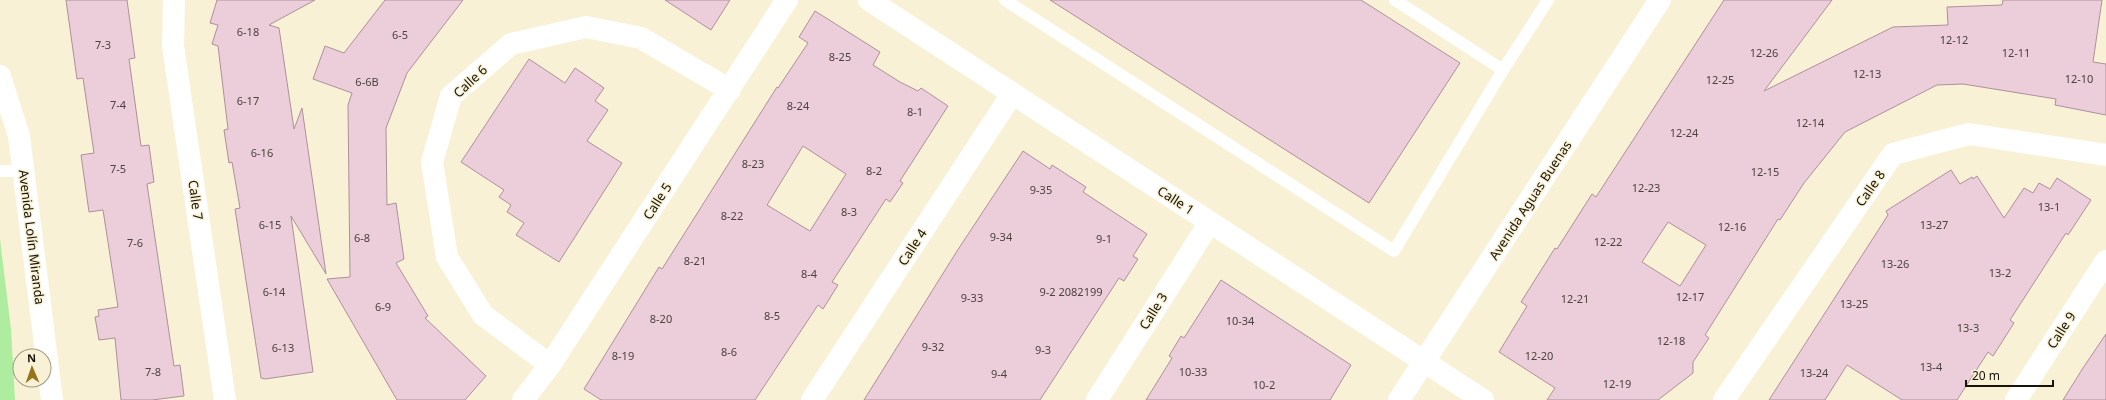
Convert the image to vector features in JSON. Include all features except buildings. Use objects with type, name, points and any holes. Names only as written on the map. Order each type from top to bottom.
[{"type":"street","name":"Calle 7","points":[[174,0],[173,46],[225,400]]},
{"type":"street","name":"Calle 5","points":[[523,400],[550,365],[730,90],[787,0]]},
{"type":"street","name":"Calle 1","points":[[869,0],[1483,400]]},
{"type":"street","name":"Avenida Aguas Buenas","points":[[1400,400],[1660,0]]},
{"type":"street","name":"Calle 6","points":[[550,365],[483,315],[447,257],[432,162],[451,96],[510,44],[586,27],[642,38],[730,90]]},
{"type":"street","name":"Avenida Lolín Miranda","points":[[0,76],[19,136],[52,400]]},
{"type":"street","name":"Calle 4","points":[[812,400],[1012,94]]},
{"type":"street","name":"Calle 8","points":[[1724,400],[1893,154],[1969,134],[2106,155]]},
{"type":"street","name":"Calle 3","points":[[1097,400],[1210,222]]},
{"type":"street","name":"Calle 9","points":[[2016,400],[2106,261]]},
{"type":"lane","points":[[1005,0],[1394,251],[1503,70],[1548,0]]},
{"type":"lane","points":[[1395,0],[1503,70]]},
{"type":"lane","points":[[0,171],[24,171]]},
{"type":"green space","points":[[0,239],[11,329],[12,388],[14,388],[15,400],[0,400]]}]
